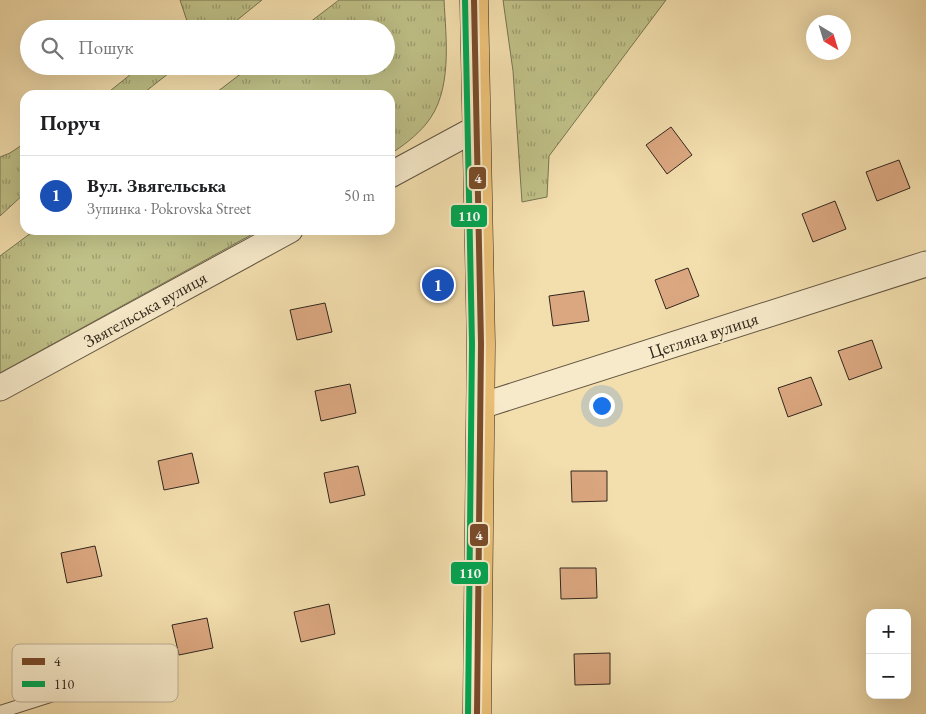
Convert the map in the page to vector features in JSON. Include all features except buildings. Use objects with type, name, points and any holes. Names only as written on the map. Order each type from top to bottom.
[{"type":"highway","points":[[474,0],[481,344],[478,714]]},
{"type":"street","points":[[395,172],[477,128]]},
{"type":"street","name":"Звягельська вулиця","points":[[0,388],[281,235]]},
{"type":"street","name":"Цегляна вулиця","points":[[481,406],[926,264]]},
{"type":"lane","points":[[0,712],[31,702]]},
{"type":"green space","points":[[180,0],[262,0],[237,20],[187,20]]},
{"type":"green space","points":[[339,0],[444,0],[446,65],[440,97],[435,111],[426,124],[400,148],[395,151],[395,90],[220,90],[239,75],[395,75],[395,20],[313,20]]},
{"type":"green space","points":[[503,0],[666,0],[549,156],[547,197],[522,202],[513,71]]},
{"type":"green space","points":[[130,75],[167,75],[147,90],[111,90]]},
{"type":"green space","points":[[20,146],[20,198],[0,216],[0,157]]},
{"type":"green space","points":[[28,235],[251,235],[0,373],[0,256]]},
{"type":"transit line","name":"110","points":[[465,0],[472,344],[468,714]]},
{"type":"transit line","name":"4","points":[[474,0],[481,344],[477,714]]},
{"type":"place","name":"Вул. Звягельська","points":[[438,285]]}]
